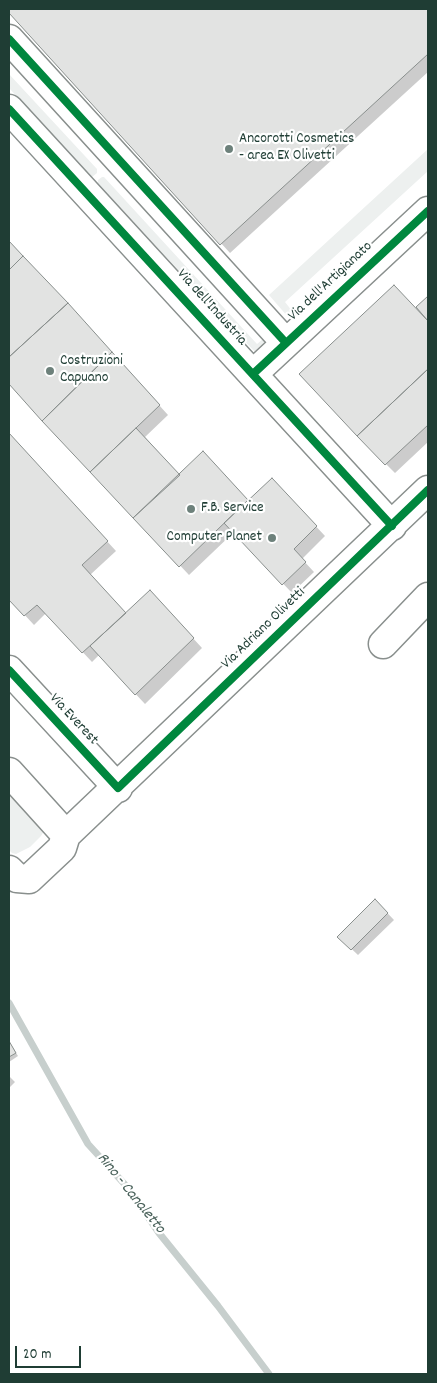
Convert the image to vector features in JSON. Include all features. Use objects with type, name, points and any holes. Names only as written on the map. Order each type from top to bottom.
[{"type":"street","name":"Via dell'Industria","points":[[9,40],[286,343]]},
{"type":"street","name":"Via dell'Industria","points":[[9,109],[392,526]]},
{"type":"street","name":"Via dell'Artigianato","points":[[252,374],[428,211]]},
{"type":"street","name":"Via Adriano Olivetti","points":[[9,870],[17,878],[29,878],[62,848],[66,835],[118,788],[428,490]]},
{"type":"street","points":[[383,644],[428,597]]},
{"type":"street","name":"Via Everest","points":[[9,670],[118,788]]},
{"type":"street","points":[[9,772],[66,835]]},
{"type":"shaded area","points":[[9,74],[97,169],[97,173],[92,177],[90,176],[9,88]]},
{"type":"shaded area","points":[[428,149],[428,171],[285,302],[296,316],[288,317],[269,295]]},
{"type":"shaded area","points":[[102,177],[257,344],[263,339],[265,342],[255,352],[98,184],[98,180]]},
{"type":"shaded area","points":[[9,788],[43,826],[44,831],[30,847],[16,854],[9,850]]},
{"type":"building","name":"Ancorotti Cosmetics - area EX Olivetti","points":[[9,9],[428,9],[428,54],[220,245],[9,13]]},
{"type":"building","points":[[9,241],[23,256],[9,270]]},
{"type":"building","points":[[23,256],[68,303],[9,357],[9,270]]},
{"type":"building","points":[[394,285],[428,321],[428,369],[357,436],[299,374]]},
{"type":"building","points":[[428,296],[428,321],[416,307]]},
{"type":"building","name":"Costruzioni Capuano","points":[[68,303],[112,352],[42,421],[9,384],[9,357]]},
{"type":"building","points":[[112,352],[160,405],[90,472],[42,421]]},
{"type":"building","points":[[428,369],[428,425],[385,465],[357,436]]},
{"type":"building","points":[[136,428],[180,475],[133,518],[90,472]]},
{"type":"building","points":[[9,433],[108,541],[82,565],[126,613],[82,653],[37,605],[24,616],[9,600]]},
{"type":"building","name":"F.B. Service","points":[[203,451],[248,500],[179,567],[133,518]]},
{"type":"building","name":"Computer Planet","points":[[272,478],[317,526],[294,549],[306,562],[282,585],[224,523]]},
{"type":"building","points":[[150,590],[194,638],[135,695],[90,646]]},
{"type":"building","points":[[375,899],[388,913],[351,950],[337,937]]},
{"type":"building","points":[[9,1041],[16,1053],[9,1057]]},
{"type":"waterway","name":"Rino - Canaletto","points":[[9,1003],[88,1144],[129,1189],[159,1233],[218,1306],[269,1374]]},
{"type":"cycle path","points":[[9,39],[286,343]]},
{"type":"cycle path","points":[[9,109],[392,526]]},
{"type":"cycle path","points":[[253,374],[428,211]]},
{"type":"cycle path","points":[[9,670],[118,788],[428,490]]},
{"type":"place","name":"Ancorotti Cosmetics - area EX Olivetti","points":[[229,149]]},
{"type":"place","name":"Costruzioni Capuano","points":[[50,371]]},
{"type":"place","name":"F.B. Service","points":[[191,509]]},
{"type":"place","name":"Computer Planet","points":[[272,538]]}]
